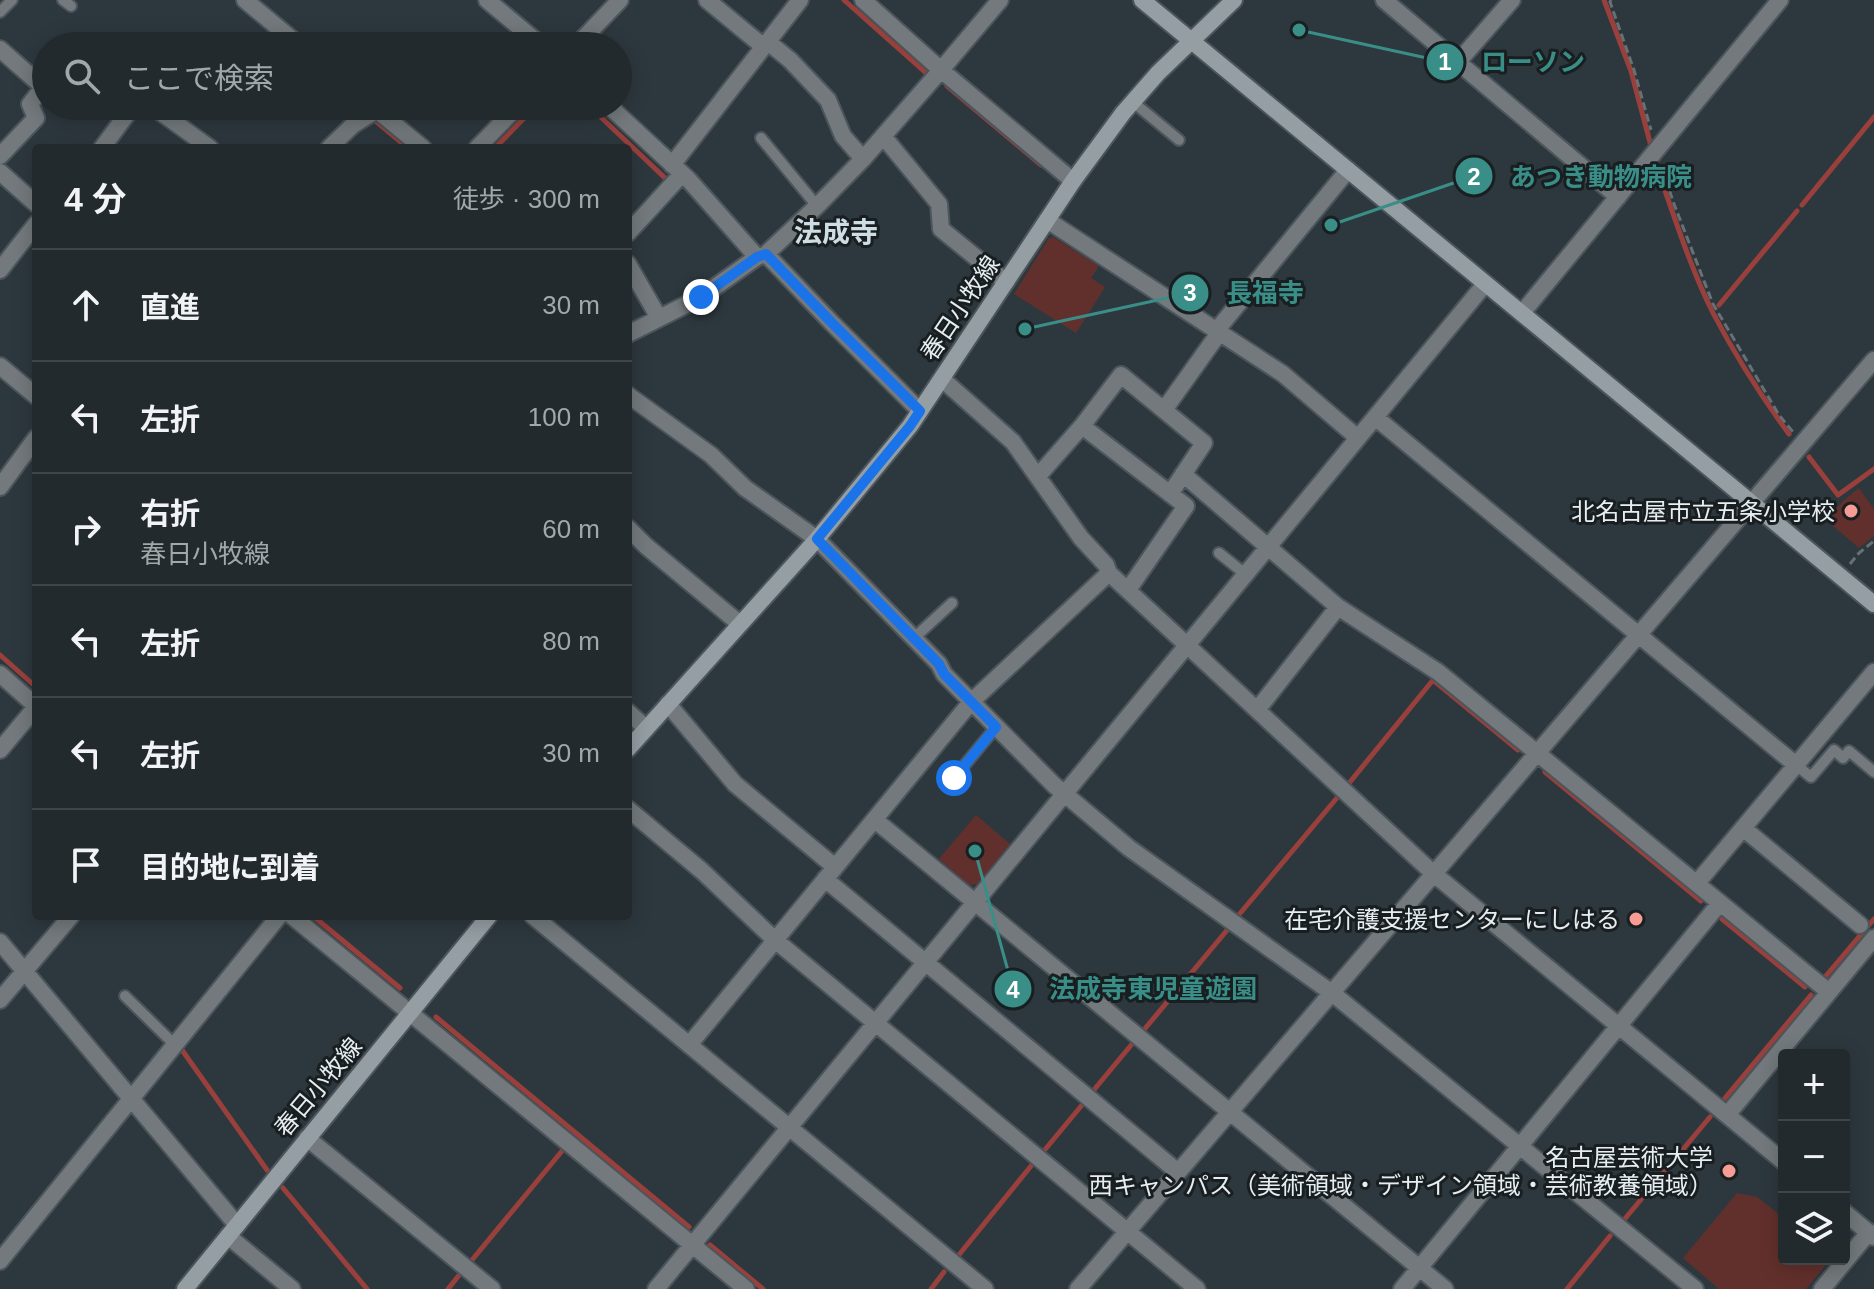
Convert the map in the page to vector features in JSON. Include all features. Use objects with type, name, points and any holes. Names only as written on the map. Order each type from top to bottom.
[{"type":"main road","points":[[1142,0],[1874,604]]},
{"type":"main road","name":"春日小牧線","points":[[632,744],[817,539],[910,426],[1073,181],[1133,102],[1158,73],[1234,0]]},
{"type":"main road","name":"春日小牧線","points":[[185,1289],[486,920]]},
{"type":"street","points":[[245,0],[283,32]]},
{"type":"street","points":[[487,0],[525,32]]},
{"type":"street","points":[[589,32],[620,0]]},
{"type":"street","points":[[707,0],[790,60],[828,100],[843,136],[863,159]]},
{"type":"street","points":[[632,228],[800,0]]},
{"type":"street","points":[[863,0],[1073,181]]},
{"type":"street","points":[[632,332],[701,297],[761,255],[817,206],[863,159],[1000,0]]},
{"type":"street","points":[[1384,0],[1618,197]]},
{"type":"street","points":[[1458,62],[1512,0]]},
{"type":"street","points":[[1522,313],[1780,0]]},
{"type":"street","points":[[0,49],[32,75]]},
{"type":"street","points":[[0,156],[34,120]]},
{"type":"street","points":[[105,144],[123,120]]},
{"type":"street","points":[[171,120],[203,144]]},
{"type":"street","points":[[333,144],[359,120]]},
{"type":"street","points":[[389,120],[418,144]]},
{"type":"street","points":[[481,144],[504,120]]},
{"type":"street","points":[[624,120],[920,411]]},
{"type":"street","points":[[883,136],[939,204],[941,229],[1006,282]]},
{"type":"street","points":[[1164,410],[1218,332],[1348,170]]},
{"type":"street","points":[[0,172],[32,200]]},
{"type":"street","points":[[1047,220],[1283,374],[1358,438]]},
{"type":"street","points":[[0,270],[32,229]]},
{"type":"street","points":[[632,271],[659,318]]},
{"type":"street","points":[[656,1289],[1485,284]]},
{"type":"street","points":[[1078,1289],[1874,360]]},
{"type":"street","points":[[0,366],[32,393]]},
{"type":"street","points":[[1038,476],[1121,375],[1204,443],[1170,494]]},
{"type":"street","points":[[942,379],[1013,442],[1109,573],[1434,874],[1778,1157]]},
{"type":"street","points":[[632,398],[711,455],[745,488],[817,539],[996,727],[1064,793],[1129,848],[1332,993],[1695,1289]]},
{"type":"street","points":[[1375,417],[1796,765]]},
{"type":"street","points":[[1082,426],[1186,506],[1128,590]]},
{"type":"street","points":[[0,487],[32,443]]},
{"type":"street","points":[[1183,474],[1338,607],[1438,672],[1829,992]]},
{"type":"street","points":[[632,532],[740,624]]},
{"type":"street","points":[[689,1045],[971,702],[1109,573]]},
{"type":"street","points":[[1257,710],[1338,607]]},
{"type":"street","points":[[1697,883],[1874,672]]},
{"type":"street","points":[[0,674],[32,702]]},
{"type":"street","points":[[668,704],[735,784],[925,962],[1178,1172]]},
{"type":"street","points":[[0,750],[32,711]]},
{"type":"street","points":[[632,716],[646,728]]},
{"type":"street","points":[[632,812],[702,871],[775,940],[1197,1289]]},
{"type":"street","points":[[875,820],[1445,1289]]},
{"type":"street","points":[[1743,828],[1860,925]]},
{"type":"street","points":[[1402,1289],[1720,903]]},
{"type":"street","points":[[0,1000],[68,920]]},
{"type":"street","points":[[0,1261],[276,920]]},
{"type":"street","points":[[297,920],[746,1289]]},
{"type":"street","points":[[538,920],[985,1289]]},
{"type":"street","points":[[1727,1115],[1874,938]]},
{"type":"street","points":[[0,942],[130,1100],[232,1231],[292,1289]]},
{"type":"street","points":[[307,1138],[492,1289]]},
{"type":"street","points":[[1822,1289],[1871,1234],[1850,1217]]},
{"type":"lane","points":[[0,12],[12,0]]},
{"type":"lane","points":[[1133,102],[1179,140]]},
{"type":"lane","points":[[761,138],[817,206]]},
{"type":"lane","points":[[1219,553],[1245,574]]},
{"type":"lane","points":[[914,638],[952,603]]},
{"type":"lane","points":[[954,778],[996,727]]},
{"type":"lane","points":[[1796,765],[1811,777],[1834,750],[1843,758],[1849,751],[1874,772]]},
{"type":"lane","points":[[125,996],[175,1045]]},
{"type":"path","points":[[1611,0],[1674,204],[1713,304],[1779,415],[1803,444]]},
{"type":"path","points":[[1850,564],[1874,541]]},
{"type":"shaded area","points":[[1053,237],[1099,266],[1091,278],[1105,287],[1076,333],[1014,294],[1049,238]]},
{"type":"shaded area","points":[[1859,488],[1874,509],[1874,536],[1859,548],[1826,520]]},
{"type":"shaded area","points":[[976,815],[1010,844],[977,884],[969,885],[939,859]]},
{"type":"shaded area","points":[[1737,1193],[1757,1197],[1778,1213],[1778,1265],[1826,1265],[1806,1289],[1719,1289],[1683,1258]]},
{"type":"waterway","points":[[844,0],[926,73]]},
{"type":"waterway","points":[[1604,0],[1631,71],[1651,146]]},
{"type":"waterway","points":[[947,86],[1041,165]]},
{"type":"waterway","points":[[1802,205],[1874,117]]},
{"type":"waterway","points":[[374,120],[403,144]]},
{"type":"waterway","points":[[499,144],[522,120]]},
{"type":"waterway","points":[[604,120],[629,144]]},
{"type":"waterway","points":[[632,147],[665,178]]},
{"type":"waterway","points":[[1655,162],[1704,295],[1730,344],[1789,434]]},
{"type":"waterway","points":[[1719,305],[1797,211]]},
{"type":"waterway","points":[[1809,457],[1838,495],[1874,469]]},
{"type":"waterway","points":[[0,655],[32,683]]},
{"type":"waterway","points":[[1350,782],[1433,680],[1518,750]]},
{"type":"waterway","points":[[1545,772],[1701,901]]},
{"type":"waterway","points":[[1237,917],[1336,799]]},
{"type":"waterway","points":[[1722,919],[1805,987]]},
{"type":"waterway","points":[[1825,977],[1874,919]]},
{"type":"waterway","points":[[318,920],[400,988]]},
{"type":"waterway","points":[[1143,1031],[1228,929]]},
{"type":"waterway","points":[[1725,1098],[1811,995]]},
{"type":"waterway","points":[[436,1017],[689,1227]]},
{"type":"waterway","points":[[1093,1091],[1132,1044]]},
{"type":"waterway","points":[[182,1050],[267,1170]]},
{"type":"waterway","points":[[1043,1152],[1082,1105]]},
{"type":"waterway","points":[[1623,1221],[1710,1117]]},
{"type":"waterway","points":[[472,1260],[562,1151]]},
{"type":"waterway","points":[[958,1256],[1031,1166]]},
{"type":"waterway","points":[[283,1188],[367,1289]]},
{"type":"waterway","points":[[1567,1289],[1610,1236]]},
{"type":"waterway","points":[[710,1245],[763,1289]]},
{"type":"waterway","points":[[931,1289],[944,1272]]},
{"type":"waterway","points":[[448,1289],[460,1274]]},
{"type":"place","name":"ローソン","points":[[1299,30]]},
{"type":"place","name":"あつき動物病院","points":[[1331,225]]},
{"type":"place","name":"長福寺","points":[[1025,329]]},
{"type":"place","name":"北名古屋市立五条小学校","points":[[1851,511]]},
{"type":"place","name":"法成寺東児童遊園","points":[[975,851]]},
{"type":"place","name":"在宅介護支援センターにしはる","points":[[1636,919]]},
{"type":"place","name":"名古屋芸術大学 西キャンパス（美術領域・デザイン領域・芸術教養領域）","points":[[1729,1171]]},
{"type":"district","name":"法成寺","points":[[836,232]]},
{"type":"route","points":[[701,297],[757,257],[766,254],[920,411],[817,539],[996,727],[954,778]]}]
